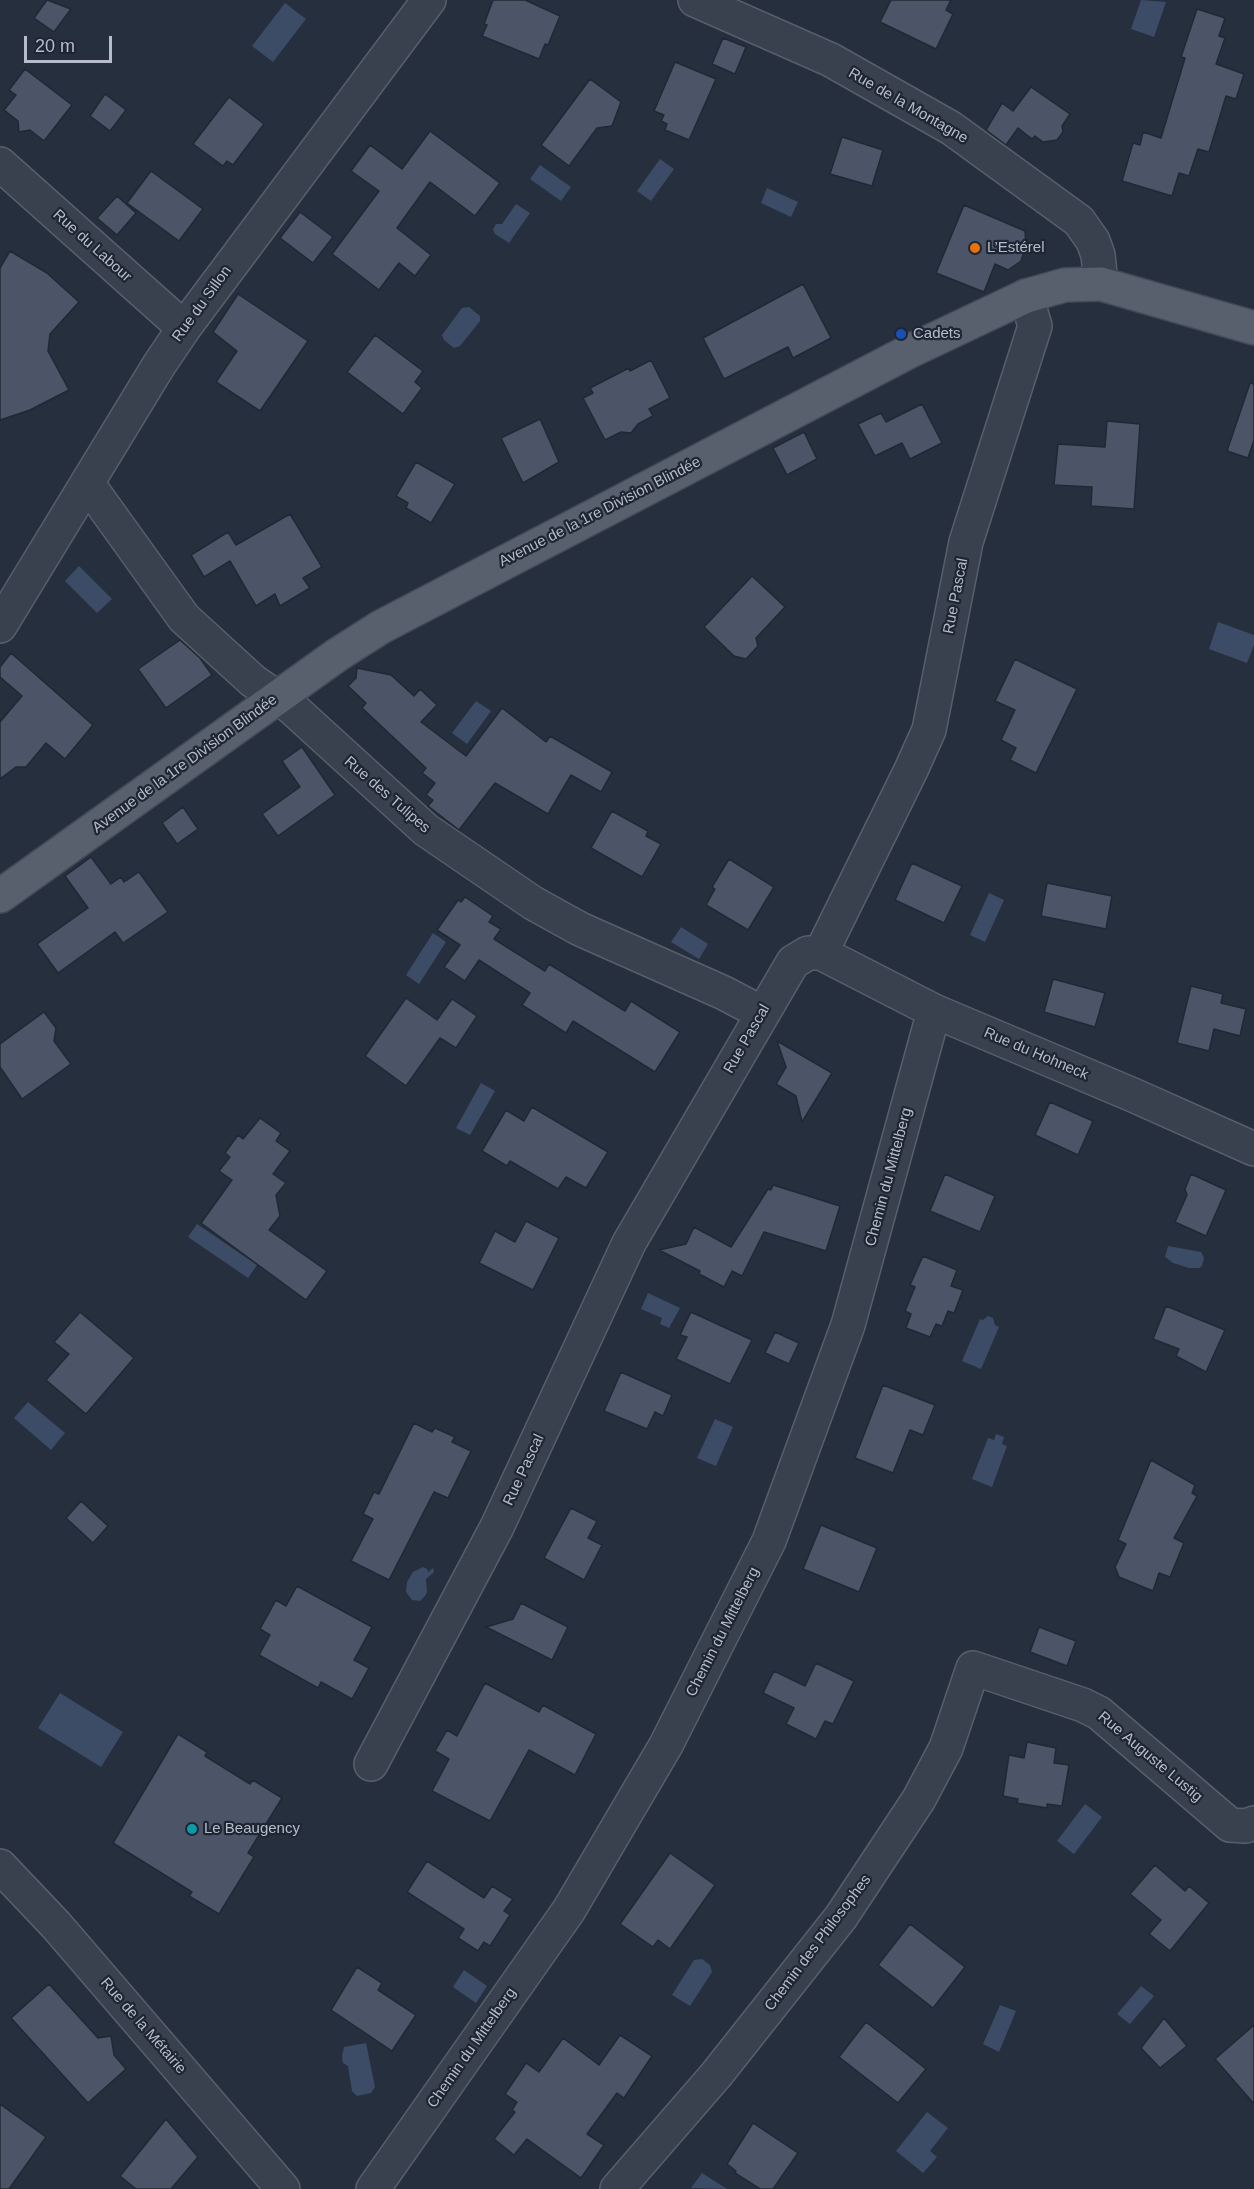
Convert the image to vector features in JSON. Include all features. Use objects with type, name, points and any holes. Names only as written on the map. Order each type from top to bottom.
[{"type":"main road","name":"Avenue de la 1re Division Blindée","points":[[0,896],[337,655],[390,622],[890,361],[1026,296],[1065,285],[1101,284],[1254,328]]},
{"type":"street","name":"Rue du Sillon","points":[[0,626],[159,365],[184,328],[429,0]]},
{"type":"street","name":"Rue de la Montagne","points":[[694,0],[831,60],[951,128],[1079,221],[1093,241],[1098,255],[1101,284]]},
{"type":"street","name":"Rue du Labour","points":[[0,164],[184,328]]},
{"type":"street","name":"Rue Pascal","points":[[371,1764],[497,1527],[629,1244],[793,962],[808,953],[821,953],[929,730],[966,542],[1035,326],[1026,296]]},
{"type":"street","name":"Rue des Tulipes","points":[[87,483],[184,618],[253,681],[291,707],[426,830],[533,903],[580,929],[724,993],[762,1013]]},
{"type":"street","name":"Rue du Hohneck","points":[[821,953],[934,1011],[1254,1149]]},
{"type":"street","name":"Chemin du Mittelberg","points":[[373,2189],[569,1910],[666,1744],[769,1541],[848,1325],[934,1011]]},
{"type":"street","name":"Rue Auguste Lustig","points":[[973,1668],[1083,1705],[1099,1713],[1230,1825],[1246,1826],[1254,1823]]},
{"type":"street","name":"Chemin des Philosophes","points":[[617,2189],[716,2074],[841,1917],[919,1799],[946,1748],[973,1668]]},
{"type":"street","name":"Rue de la Métairie","points":[[0,1866],[56,1925],[283,2189]]},
{"type":"water","points":[[1141,0],[1166,2],[1154,37],[1131,29]]},
{"type":"water","points":[[285,3],[306,19],[273,62],[252,46]]},
{"type":"water","points":[[660,159],[674,169],[651,201],[637,191]]},
{"type":"water","points":[[540,165],[571,187],[561,201],[530,179]]},
{"type":"water","points":[[767,188],[798,202],[791,217],[761,203]]},
{"type":"water","points":[[516,204],[530,213],[509,243],[495,234],[493,229],[496,224],[502,224]]},
{"type":"water","points":[[469,307],[480,316],[480,321],[460,346],[454,348],[444,340],[442,335],[462,308]]},
{"type":"water","points":[[79,566],[112,599],[97,613],[65,581]]},
{"type":"water","points":[[1218,622],[1254,635],[1254,645],[1247,663],[1209,649]]},
{"type":"water","points":[[476,701],[491,711],[467,744],[452,733]]},
{"type":"water","points":[[989,893],[1004,900],[985,942],[970,935]]},
{"type":"water","points":[[681,927],[708,944],[699,959],[671,942]]},
{"type":"water","points":[[433,933],[446,942],[419,984],[406,975]]},
{"type":"water","points":[[481,1083],[495,1091],[470,1135],[456,1128]]},
{"type":"water","points":[[197,1224],[257,1265],[248,1278],[188,1237]]},
{"type":"water","points":[[1168,1246],[1201,1252],[1204,1258],[1202,1266],[1189,1268],[1173,1263],[1165,1257]]},
{"type":"water","points":[[648,1293],[680,1308],[669,1328],[660,1324],[662,1318],[641,1309]]},
{"type":"water","points":[[988,1316],[993,1318],[995,1325],[999,1327],[981,1369],[962,1361],[980,1319],[983,1320]]},
{"type":"water","points":[[28,1402],[65,1433],[51,1450],[14,1418]]},
{"type":"water","points":[[715,1419],[733,1427],[716,1466],[697,1458]]},
{"type":"water","points":[[996,1434],[1004,1437],[1002,1444],[1007,1446],[992,1487],[972,1479],[988,1438],[994,1440]]},
{"type":"water","points":[[423,1567],[428,1572],[433,1568],[434,1572],[426,1579],[425,1596],[420,1601],[412,1600],[406,1592],[407,1582],[413,1572]]},
{"type":"water","points":[[60,1693],[123,1732],[101,1767],[38,1728]]},
{"type":"water","points":[[1085,1804],[1102,1817],[1074,1854],[1057,1841]]},
{"type":"water","points":[[702,1959],[710,1965],[712,1972],[690,2006],[672,1995],[694,1960]]},
{"type":"water","points":[[464,1970],[487,1986],[476,2003],[453,1987]]},
{"type":"water","points":[[1141,1986],[1154,1996],[1130,2024],[1117,2014]]},
{"type":"water","points":[[1000,2005],[1016,2011],[999,2052],[983,2044]]},
{"type":"water","points":[[366,2043],[375,2087],[371,2093],[357,2096],[352,2091],[348,2066],[343,2063],[342,2056],[344,2047]]},
{"type":"water","points":[[927,2112],[948,2128],[930,2151],[937,2157],[923,2173],[896,2151]]},
{"type":"water","points":[[702,2173],[727,2189],[691,2188]]},
{"type":"building","points":[[47,0],[71,9],[54,32],[34,18]]},
{"type":"building","points":[[493,0],[525,0],[560,16],[548,45],[545,44],[539,59],[482,36]]},
{"type":"building","points":[[891,0],[951,0],[946,10],[953,14],[936,49],[880,22]]},
{"type":"building","points":[[1197,9],[1225,18],[1219,36],[1225,38],[1216,64],[1244,74],[1236,99],[1226,96],[1209,152],[1198,149],[1189,176],[1179,173],[1172,196],[1122,181],[1133,143],[1140,145],[1143,132],[1161,138],[1185,58],[1181,57]]},
{"type":"building","points":[[723,38],[746,47],[735,74],[712,64]]},
{"type":"building","points":[[675,62],[716,79],[689,140],[665,130],[667,124],[661,121],[664,115],[654,111]]},
{"type":"building","points":[[25,69],[72,105],[44,141],[30,130],[19,132],[18,121],[4,110],[16,95],[9,90]]},
{"type":"building","points":[[590,79],[621,102],[612,126],[597,128],[569,166],[541,145]]},
{"type":"building","points":[[1031,87],[1070,114],[1062,126],[1063,132],[1057,140],[1043,142],[1035,136],[1032,139],[1018,128],[1006,145],[986,130],[1002,103],[1013,111]]},
{"type":"building","points":[[105,94],[126,110],[110,131],[90,116]]},
{"type":"building","points":[[229,97],[264,124],[233,165],[227,161],[223,166],[193,144]]},
{"type":"building","points":[[430,131],[500,183],[475,216],[430,182],[397,228],[431,255],[415,276],[399,263],[379,290],[332,254],[379,191],[351,171],[370,145],[402,169]]},
{"type":"building","points":[[842,137],[883,150],[872,186],[830,174]]},
{"type":"building","points":[[151,171],[203,209],[179,241],[127,203]]},
{"type":"building","points":[[117,196],[136,213],[117,235],[97,218]]},
{"type":"building","points":[[964,205],[1025,231],[1026,246],[1021,261],[1008,270],[995,264],[984,292],[936,273]]},
{"type":"building","points":[[300,212],[333,237],[313,263],[280,238]]},
{"type":"building","points":[[10,251],[47,273],[79,302],[50,334],[48,351],[69,390],[30,410],[0,420],[0,268]]},
{"type":"building","points":[[803,284],[831,338],[793,358],[788,347],[724,379],[703,338]]},
{"type":"building","points":[[238,294],[308,341],[260,411],[216,382],[237,351],[213,332]]},
{"type":"building","points":[[375,335],[423,371],[415,382],[422,388],[403,414],[347,372]]},
{"type":"building","points":[[651,360],[670,398],[649,409],[653,416],[638,424],[631,433],[621,432],[605,440],[583,398],[593,393],[590,388],[629,368],[630,371]]},
{"type":"building","points":[[1250,383],[1254,384],[1254,440],[1248,458],[1227,451]]},
{"type":"building","points":[[922,404],[942,443],[910,459],[902,443],[875,456],[858,424],[881,413],[886,422]]},
{"type":"building","points":[[540,419],[559,462],[523,483],[501,438]]},
{"type":"building","points":[[1107,421],[1140,424],[1134,509],[1091,506],[1092,487],[1054,485],[1058,444],[1105,447]]},
{"type":"building","points":[[804,432],[817,459],[787,475],[773,448]]},
{"type":"building","points":[[416,462],[455,484],[431,523],[406,508],[408,503],[396,496]]},
{"type":"building","points":[[290,514],[322,567],[303,578],[310,588],[280,606],[275,594],[256,606],[230,561],[204,577],[191,555],[228,532],[236,545]]},
{"type":"building","points":[[752,576],[785,607],[756,638],[758,646],[746,659],[734,656],[704,627]]},
{"type":"building","points":[[180,640],[200,658],[212,675],[166,708],[138,669]]},
{"type":"building","points":[[11,653],[93,725],[65,759],[46,743],[26,767],[16,767],[0,779],[0,722],[22,696],[0,677],[0,667]]},
{"type":"building","points":[[1015,659],[1077,689],[1036,773],[1010,760],[1016,748],[1001,740],[1015,710],[995,701]]},
{"type":"building","points":[[357,668],[391,675],[414,696],[420,689],[437,705],[421,722],[466,756],[502,708],[546,742],[550,736],[612,772],[601,792],[571,775],[548,814],[495,783],[459,830],[428,806],[433,800],[426,795],[435,783],[422,773],[426,768],[362,708],[366,703],[348,686],[356,678]]},
{"type":"building","points":[[302,747],[335,795],[278,836],[262,814],[300,787],[282,761]]},
{"type":"building","points":[[183,807],[198,829],[177,844],[162,823]]},
{"type":"building","points":[[612,811],[648,831],[646,836],[661,844],[642,877],[591,848]]},
{"type":"building","points":[[91,857],[111,884],[121,877],[124,882],[139,872],[168,912],[123,943],[115,932],[58,973],[37,944],[88,908],[65,876]]},
{"type":"building","points":[[729,859],[774,887],[748,930],[706,905],[715,889],[712,887]]},
{"type":"building","points":[[912,863],[962,886],[944,923],[895,900]]},
{"type":"building","points":[[1047,883],[1112,896],[1106,929],[1041,916]]},
{"type":"building","points":[[465,897],[493,916],[489,922],[501,929],[494,939],[545,971],[549,964],[625,1011],[631,1001],[680,1032],[655,1072],[573,1021],[566,1033],[522,1005],[530,993],[479,960],[465,981],[444,967],[460,945],[437,930],[458,900],[461,902]]},
{"type":"building","points":[[1053,979],[1105,993],[1095,1027],[1044,1012]]},
{"type":"building","points":[[1191,986],[1223,994],[1221,1003],[1246,1009],[1240,1036],[1214,1029],[1209,1051],[1177,1043]]},
{"type":"building","points":[[406,998],[437,1020],[452,999],[477,1016],[456,1048],[440,1038],[406,1086],[365,1056]]},
{"type":"building","points":[[44,1012],[56,1028],[54,1041],[71,1064],[22,1099],[0,1067],[0,1044]]},
{"type":"building","points":[[777,1041],[832,1073],[802,1122],[796,1096],[776,1084],[786,1067]]},
{"type":"building","points":[[1050,1102],[1093,1121],[1078,1155],[1035,1135]]},
{"type":"building","points":[[532,1107],[608,1152],[586,1188],[566,1177],[558,1189],[510,1161],[507,1166],[482,1151],[506,1110],[524,1121]]},
{"type":"building","points":[[260,1118],[281,1133],[276,1141],[290,1151],[273,1174],[286,1183],[276,1195],[280,1216],[269,1230],[327,1271],[306,1300],[201,1223],[232,1180],[219,1171],[230,1157],[225,1153],[238,1135],[243,1139]]},
{"type":"building","points":[[945,1174],[995,1196],[980,1232],[930,1211]]},
{"type":"building","points":[[1191,1174],[1226,1190],[1206,1236],[1175,1222],[1187,1195],[1185,1189]]},
{"type":"building","points":[[773,1185],[840,1206],[826,1251],[764,1232],[742,1276],[732,1271],[724,1287],[699,1274],[700,1271],[659,1250],[686,1244],[694,1227],[731,1247],[768,1189],[771,1190]]},
{"type":"building","points":[[526,1221],[559,1238],[533,1290],[479,1263],[495,1231],[515,1242]]},
{"type":"building","points":[[923,1256],[957,1270],[951,1286],[963,1290],[954,1313],[948,1311],[942,1326],[936,1324],[930,1337],[906,1328],[911,1314],[905,1311],[915,1287],[910,1285]]},
{"type":"building","points":[[1166,1306],[1225,1330],[1206,1372],[1176,1356],[1179,1349],[1153,1339]]},
{"type":"building","points":[[80,1312],[134,1358],[86,1414],[46,1380],[69,1354],[54,1342]]},
{"type":"building","points":[[691,1312],[752,1340],[730,1384],[676,1359],[687,1337],[680,1335]]},
{"type":"building","points":[[775,1332],[799,1343],[789,1364],[765,1353]]},
{"type":"building","points":[[621,1372],[672,1395],[663,1416],[655,1412],[647,1429],[604,1411]]},
{"type":"building","points":[[883,1385],[935,1405],[923,1435],[910,1430],[893,1473],[855,1458]]},
{"type":"building","points":[[414,1423],[432,1432],[435,1428],[455,1437],[452,1442],[471,1451],[448,1498],[434,1492],[389,1580],[351,1561],[373,1519],[363,1514],[374,1492],[379,1494]]},
{"type":"building","points":[[1151,1460],[1195,1485],[1192,1493],[1197,1496],[1174,1538],[1184,1543],[1170,1577],[1159,1573],[1153,1591],[1119,1577],[1115,1567],[1126,1544],[1118,1540]]},
{"type":"building","points":[[81,1501],[108,1526],[93,1543],[66,1518]]},
{"type":"building","points":[[571,1508],[597,1521],[588,1538],[602,1545],[584,1580],[544,1558]]},
{"type":"building","points":[[821,1525],[877,1548],[859,1592],[803,1569]]},
{"type":"building","points":[[297,1586],[372,1627],[354,1660],[369,1668],[352,1699],[321,1682],[318,1688],[259,1655],[270,1635],[260,1629],[276,1600],[286,1606]]},
{"type":"building","points":[[521,1603],[568,1627],[552,1660],[486,1627],[513,1619]]},
{"type":"building","points":[[1039,1627],[1076,1641],[1067,1666],[1030,1652]]},
{"type":"building","points":[[816,1663],[854,1681],[833,1724],[825,1721],[816,1739],[786,1724],[794,1708],[763,1693],[774,1671],[805,1686]]},
{"type":"building","points":[[485,1683],[539,1712],[543,1705],[596,1734],[575,1775],[529,1750],[490,1821],[432,1791],[449,1759],[435,1751],[447,1730],[457,1736]]},
{"type":"building","name":"Le Beaugency","points":[[178,1734],[207,1752],[205,1756],[250,1784],[253,1780],[282,1798],[248,1853],[254,1857],[219,1914],[189,1896],[192,1892],[113,1843]]},
{"type":"building","points":[[1027,1742],[1056,1748],[1054,1763],[1069,1765],[1062,1806],[1047,1804],[1047,1808],[1017,1803],[1018,1799],[1003,1796],[1009,1755],[1024,1758]]},
{"type":"building","points":[[670,1853],[715,1885],[670,1949],[658,1940],[653,1947],[620,1924]]},
{"type":"building","points":[[427,1861],[484,1898],[492,1886],[513,1899],[504,1911],[510,1915],[490,1946],[484,1942],[478,1951],[458,1938],[464,1929],[407,1892]]},
{"type":"building","points":[[1155,1865],[1185,1891],[1189,1886],[1209,1903],[1170,1951],[1149,1934],[1161,1920],[1130,1894]]},
{"type":"building","points":[[910,1924],[965,1967],[933,2008],[878,1965]]},
{"type":"building","points":[[357,1967],[382,1983],[378,1990],[416,2015],[392,2051],[331,2010]]},
{"type":"building","points":[[49,1984],[98,2038],[111,2036],[114,2055],[126,2069],[88,2103],[11,2018]]},
{"type":"building","points":[[1164,2018],[1187,2046],[1160,2068],[1141,2048]]},
{"type":"building","points":[[866,2022],[926,2069],[898,2103],[839,2057]]},
{"type":"building","points":[[1254,2025],[1254,2104],[1215,2059]]},
{"type":"building","points":[[620,2035],[652,2056],[624,2098],[617,2093],[587,2134],[604,2145],[581,2178],[527,2139],[514,2155],[494,2139],[515,2112],[512,2110],[517,2102],[505,2094],[526,2063],[539,2072],[563,2038],[599,2065]]},
{"type":"building","points":[[0,2104],[46,2137],[9,2189],[0,2189]]},
{"type":"building","points":[[166,2119],[198,2157],[171,2189],[136,2189],[120,2176]]},
{"type":"building","points":[[753,2123],[798,2153],[773,2189],[760,2189],[735,2173],[736,2171],[727,2164]]},
{"type":"place","name":"L’Estérel","points":[[975,248]]},
{"type":"place","name":"Cadets","points":[[901,334]]},
{"type":"place","name":"Le Beaugency","points":[[192,1829]]}]
